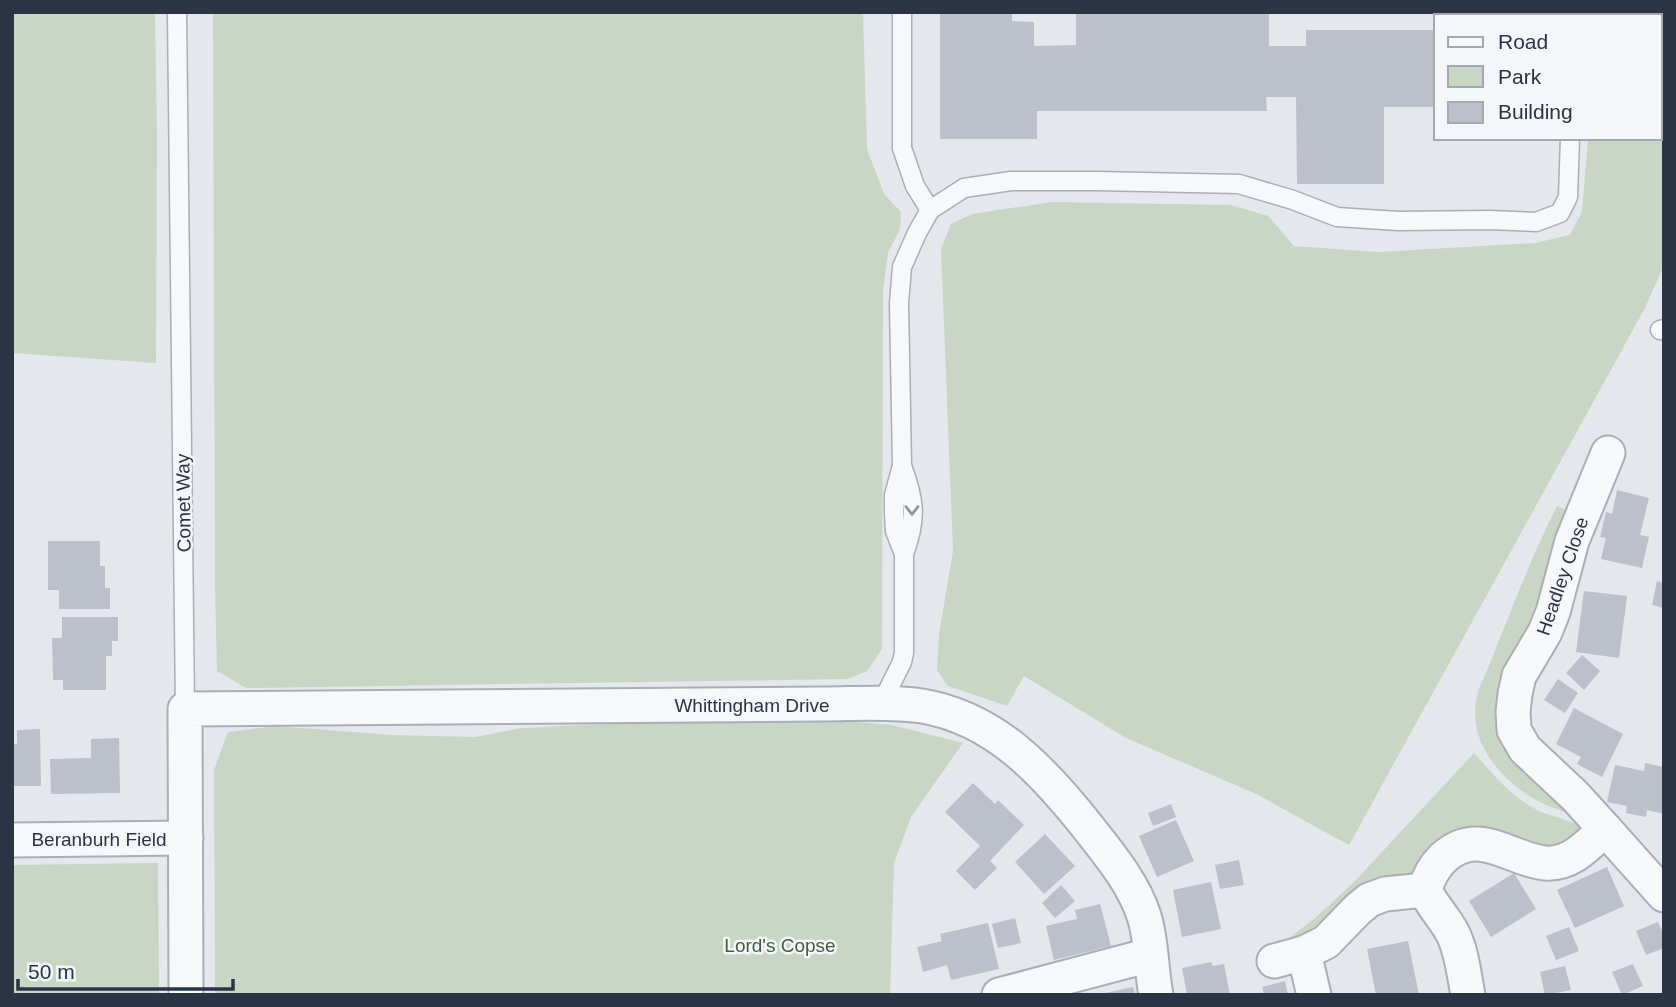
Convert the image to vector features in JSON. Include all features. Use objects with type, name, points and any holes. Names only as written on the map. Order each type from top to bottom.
[{"type":"street","name":"Headley Close","points":[[1608,453],[1573,541],[1549,622],[1516,684],[1514,730],[1525,749],[1605,829],[1653,861],[1664,895]]},
{"type":"street","name":"Whittingham Drive","points":[[185,709],[881,704],[923,706],[974,723],[999,737],[1049,779],[1118,867],[1133,891],[1149,936],[1156,995]]},
{"type":"street","name":"Comet Way","points":[[185,709],[187,995]]},
{"type":"street","points":[[1468,995],[1454,936],[1425,890],[1440,861],[1452,850],[1467,845],[1488,845],[1547,863],[1564,860],[1578,854],[1605,829]]},
{"type":"street","name":"Beranburh Field","points":[[12,840],[186,838]]},
{"type":"street","points":[[1314,995],[1289,957],[1326,942],[1369,900],[1385,894],[1425,890]]},
{"type":"street","points":[[997,994],[1150,955]]},
{"type":"lane","name":"Comet Way","points":[[177,12],[185,709]]},
{"type":"lane","points":[[902,12],[902,148],[915,186],[930,210]]},
{"type":"lane","points":[[881,704],[904,653],[904,554],[895,531],[894,512],[894,495],[902,466],[899,303],[902,267],[930,210],[964,188],[1011,181],[1171,181],[1239,184],[1337,217],[1398,221],[1536,222],[1560,213],[1568,197],[1570,140]]},
{"type":"green space","points":[[12,12],[155,12],[156,363],[12,353]]},
{"type":"green space","points":[[213,12],[863,12],[867,149],[884,194],[901,212],[900,229],[888,253],[883,291],[882,649],[867,671],[847,679],[246,688],[217,671]]},
{"type":"green space","points":[[1664,138],[1664,265],[1645,308],[1349,845],[1256,794],[1126,738],[1024,676],[1007,706],[948,686],[937,670],[939,634],[953,551],[941,249],[951,224],[972,214],[1052,202],[1231,205],[1268,216],[1294,246],[1378,252],[1535,243],[1570,235],[1582,212],[1588,140]]},
{"type":"green space","points":[[1557,506],[1570,512],[1506,690],[1571,814],[1536,800],[1500,772],[1483,746],[1475,718],[1480,687]]},
{"type":"green space","name":"Lord's Copse","points":[[789,716],[892,725],[963,743],[911,817],[894,863],[890,995],[215,995],[214,770],[228,732],[275,726],[391,735],[475,737],[522,728]]},
{"type":"green space","points":[[1474,753],[1520,799],[1539,811],[1579,827],[1582,830],[1572,844],[1532,848],[1423,870],[1325,928],[1277,947],[1314,919],[1354,882]]},
{"type":"green space","points":[[158,863],[159,995],[12,995],[12,865]]},
{"type":"building","points":[[940,12],[1012,12],[1012,21],[1034,22],[1034,46],[1076,45],[1076,12],[1269,12],[1269,46],[1306,46],[1306,30],[1434,30],[1434,107],[1384,107],[1384,184],[1297,184],[1296,97],[1266,97],[1267,111],[1037,111],[1037,139],[940,139]]},
{"type":"building","points":[[1470,12],[1540,12],[1540,14]]},
{"type":"building","points":[[1617,490],[1649,498],[1640,535],[1649,537],[1642,568],[1601,559],[1606,538],[1600,537],[1606,512],[1612,514]]},
{"type":"building","points":[[48,541],[100,541],[100,566],[105,566],[105,588],[110,588],[110,609],[59,609],[59,590],[48,590]]},
{"type":"building","points":[[1657,581],[1664,583],[1664,608],[1652,605]]},
{"type":"building","points":[[1584,591],[1627,596],[1619,658],[1576,652]]},
{"type":"building","points":[[62,617],[118,617],[118,641],[112,641],[112,656],[106,656],[106,690],[63,690],[63,680],[53,680],[52,638],[62,638]]},
{"type":"building","points":[[1582,655],[1600,671],[1584,690],[1566,673]]},
{"type":"building","points":[[1558,679],[1578,693],[1565,713],[1544,700]]},
{"type":"building","points":[[1574,708],[1623,734],[1602,777],[1577,764],[1581,757],[1556,744]]},
{"type":"building","points":[[40,729],[41,786],[12,786],[12,744],[17,744],[17,730]]},
{"type":"building","points":[[119,738],[120,793],[51,794],[50,759],[91,758],[91,739]]},
{"type":"building","points":[[1645,763],[1664,767],[1664,814],[1647,810],[1646,817],[1626,813],[1627,806],[1607,802],[1615,765],[1644,771]]},
{"type":"building","points":[[973,783],[995,804],[998,800],[1024,825],[990,861],[997,868],[975,890],[956,871],[980,846],[945,812]]},
{"type":"building","points":[[1171,804],[1176,817],[1153,826],[1148,813]]},
{"type":"building","points":[[1176,820],[1194,861],[1157,877],[1139,836]]},
{"type":"building","points":[[1045,834],[1075,866],[1044,894],[1015,862]]},
{"type":"building","points":[[1239,860],[1244,885],[1220,889],[1215,865]]},
{"type":"building","points":[[1607,867],[1624,906],[1575,928],[1557,890]]},
{"type":"building","points":[[1514,873],[1536,909],[1491,937],[1469,901]]},
{"type":"building","points":[[1211,882],[1221,929],[1182,937],[1173,890]]},
{"type":"building","points":[[1061,885],[1075,901],[1055,918],[1042,903]]},
{"type":"building","points":[[1100,904],[1111,946],[1054,960],[1046,926],[1077,919],[1075,910]]},
{"type":"building","points":[[1015,918],[1021,943],[998,948],[992,924]]},
{"type":"building","points":[[1658,922],[1664,935],[1664,948],[1646,955],[1636,931]]},
{"type":"building","points":[[988,923],[999,969],[951,980],[947,965],[923,972],[917,947],[942,941],[940,934]]},
{"type":"building","points":[[1569,927],[1579,951],[1556,960],[1546,936]]},
{"type":"building","points":[[1408,941],[1419,995],[1376,995],[1367,949]]},
{"type":"building","points":[[1211,962],[1213,966],[1224,964],[1230,995],[1187,995],[1182,968]]},
{"type":"building","points":[[1633,964],[1643,986],[1622,995],[1612,972]]},
{"type":"building","points":[[1565,966],[1571,990],[1545,995],[1540,972]]},
{"type":"building","points":[[1285,981],[1288,995],[1264,995],[1262,987]]},
{"type":"building","points":[[1133,987],[1135,995],[1101,995],[1101,994]]}]
